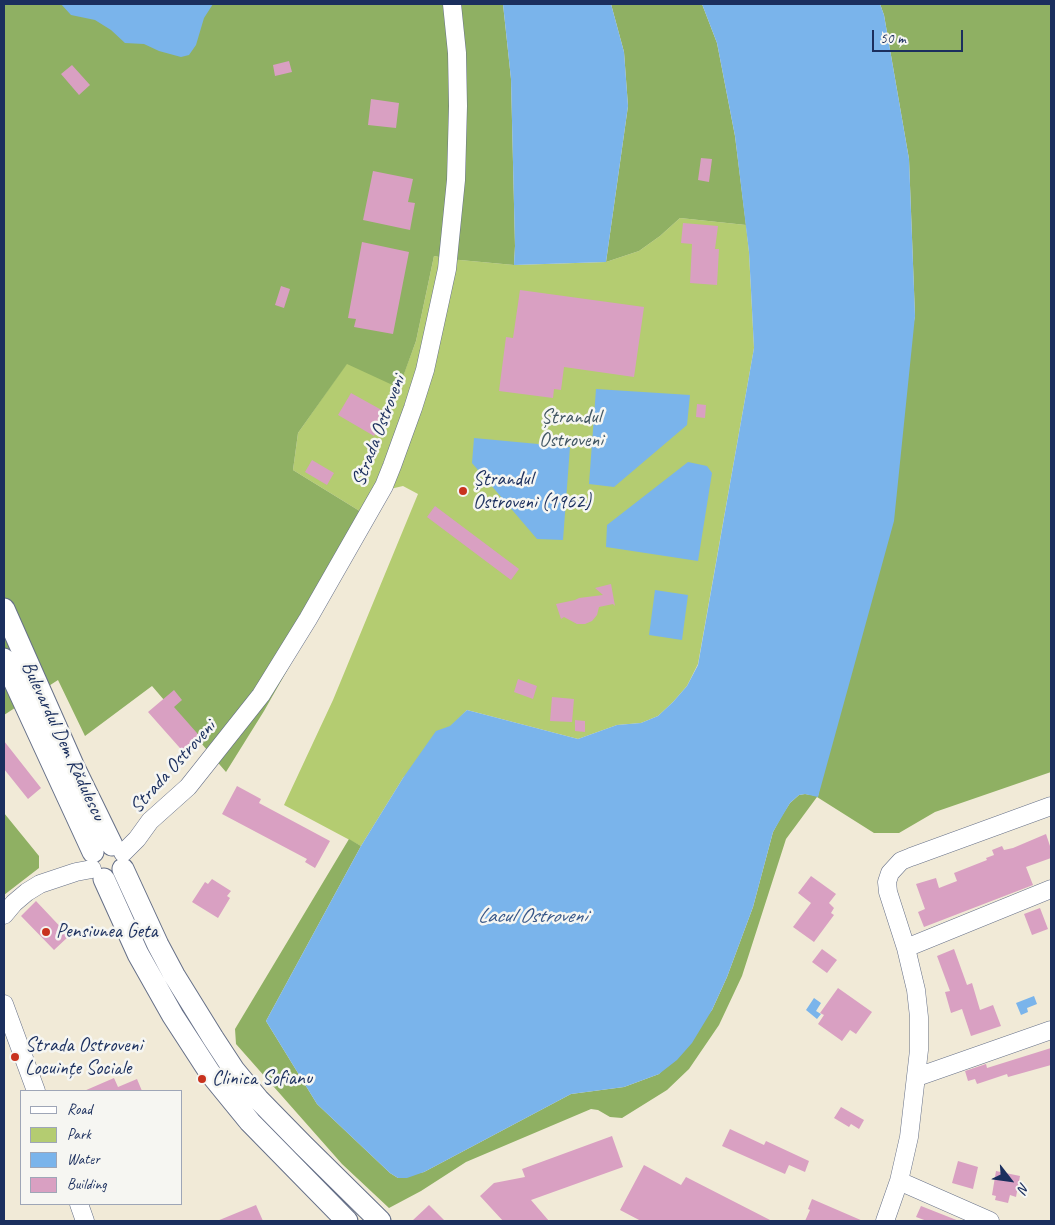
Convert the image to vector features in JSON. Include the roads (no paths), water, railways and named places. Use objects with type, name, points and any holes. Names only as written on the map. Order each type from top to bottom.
[{"type":"main road","name":"Bulevardul Dem Rădulescu","points":[[4,609],[73,765],[107,858],[138,954],[173,1016],[210,1072],[250,1122],[347,1221]]},
{"type":"main road","name":"Bulevardul Dem Rădulescu","points":[[4,659],[107,858],[192,1005],[234,1070],[296,1139],[380,1221]]},
{"type":"street","name":"Strada Ostroveni","points":[[107,858],[137,839],[150,821],[188,787],[261,695],[304,625],[384,486],[403,438],[425,370],[447,269],[456,180],[458,106],[457,53],[452,4]]},
{"type":"street","points":[[885,1221],[899,1181],[909,1137],[919,1050],[919,1017],[916,990],[906,948],[888,892],[887,882],[890,873],[895,866],[911,857],[1051,806]]},
{"type":"street","points":[[4,915],[27,892],[69,864],[107,858]]},
{"type":"street","points":[[906,948],[1051,890]]},
{"type":"street","points":[[4,1004],[36,1090]]},
{"type":"street","points":[[917,1077],[1051,1030]]},
{"type":"street","points":[[899,1181],[990,1221]]},
{"type":"street","points":[[79,1205],[85,1221]]},
{"type":"water","points":[[61,4],[213,4],[204,18],[196,45],[189,55],[181,57],[159,51],[144,44],[125,43],[111,30],[95,20],[71,15]]},
{"type":"water","points":[[503,4],[611,4],[624,52],[628,106],[606,262],[514,265],[511,79]]},
{"type":"water","name":"Lacul Ostroveni","points":[[702,4],[880,4],[884,15],[909,159],[915,316],[894,521],[818,797],[805,794],[799,795],[790,803],[773,832],[753,907],[727,977],[712,1010],[692,1043],[677,1060],[659,1074],[624,1087],[571,1094],[424,1172],[407,1178],[398,1178],[390,1173],[317,1104],[266,1021],[361,846],[403,778],[436,731],[450,726],[467,710],[578,739],[617,725],[641,723],[658,716],[687,686],[698,665],[754,348],[749,252],[735,136],[717,43]]},
{"type":"water","points":[[596,389],[690,395],[687,425],[614,487],[589,484]]},
{"type":"water","points":[[474,438],[570,447],[563,540],[537,539],[472,463]]},
{"type":"water","points":[[688,462],[707,466],[712,473],[698,561],[606,547],[607,525]]},
{"type":"water","points":[[655,590],[688,595],[682,640],[649,635]]},
{"type":"water","points":[[1034,996],[1037,1004],[1027,1008],[1028,1012],[1021,1015],[1016,1003]]},
{"type":"water","points":[[814,998],[821,1003],[816,1011],[821,1014],[817,1019],[806,1010]]},
{"type":"place","name":"Ștrandul Ostroveni (1962)","points":[[463,491]]},
{"type":"place","name":"Pensiunea Geta","points":[[46,932]]},
{"type":"place","name":"Strada Ostroveni Locuințe Sociale","points":[[15,1057]]},
{"type":"place","name":"Clinica Sofianu","points":[[202,1079]]},
{"type":"park label","name":"Ștrandul Ostroveni","points":[[571,430]]}]
